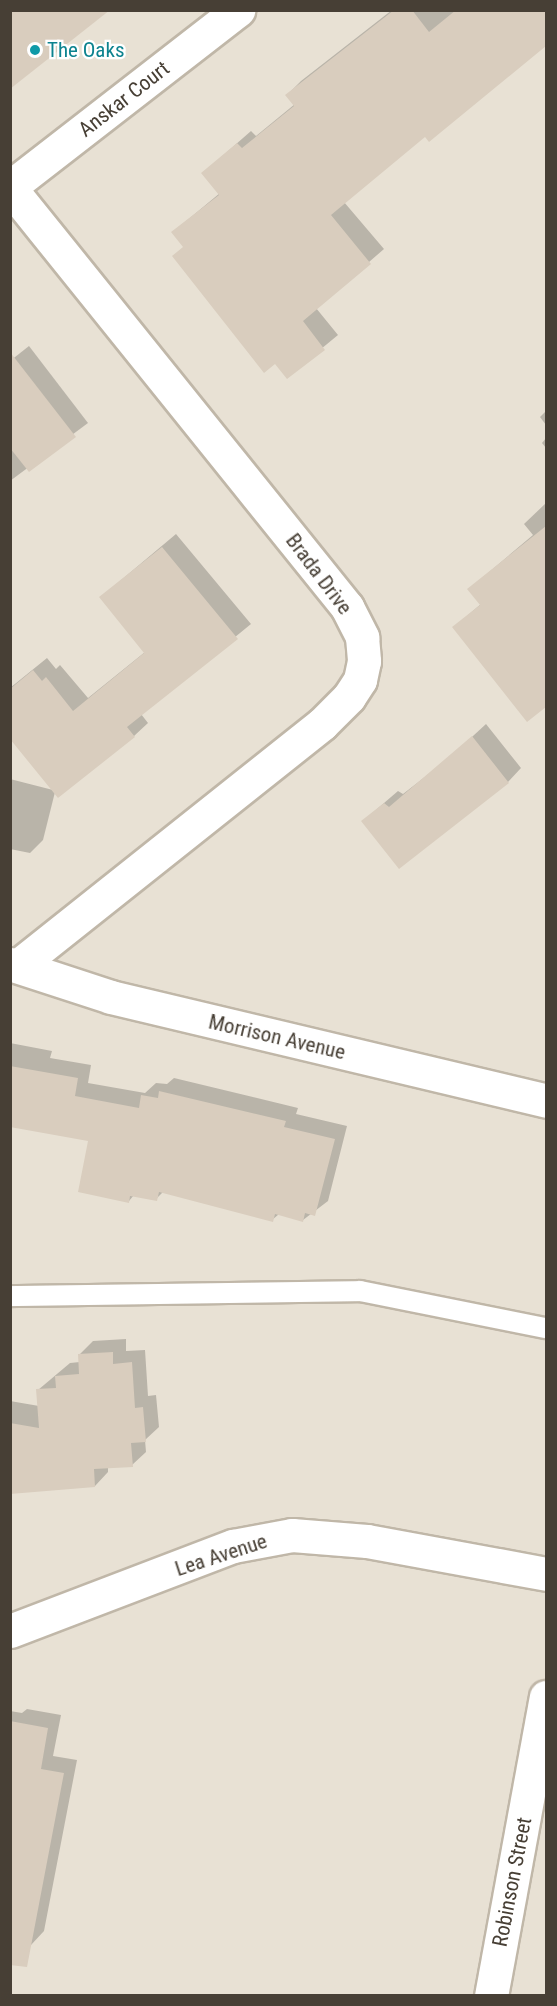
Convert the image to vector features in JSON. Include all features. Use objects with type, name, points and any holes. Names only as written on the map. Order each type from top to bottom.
[{"type":"street","name":"Anskar Court","points":[[10,187],[238,10]]},
{"type":"street","name":"Brada Drive","points":[[10,187],[347,607],[362,637],[364,661],[360,680],[349,697],[322,724],[14,965]]},
{"type":"street","name":"Morrison Avenue","points":[[14,965],[111,998],[546,1101]]},
{"type":"street","name":"Lea Avenue","points":[[10,1631],[233,1546],[292,1535],[368,1541],[546,1574]]},
{"type":"street","name":"Robinson Street","points":[[491,1995],[546,1697]]},
{"type":"lane","points":[[10,1296],[360,1291],[546,1328]]},
{"type":"shaded area","points":[[11,11],[546,11],[546,1995],[11,1995]]},
{"type":"building","name":"The Oaks","points":[[10,10],[110,10],[10,89]]},
{"type":"building","points":[[394,10],[412,10],[429,32],[456,10],[546,10],[546,46],[429,142],[425,137],[331,215],[371,264],[303,321],[325,350],[287,379],[275,364],[264,373],[172,256],[183,247],[171,232],[219,195],[201,173],[237,143],[242,148],[294,106],[285,95]]},
{"type":"building","points":[[10,352],[76,437],[29,472],[10,448]]},
{"type":"building","points":[[546,526],[546,707],[527,722],[452,627],[480,605],[467,589]]},
{"type":"building","points":[[162,547],[238,639],[127,727],[135,737],[58,798],[10,739],[10,689],[33,670],[42,681],[46,677],[73,711],[144,653],[99,597]]},
{"type":"building","points":[[472,736],[509,783],[399,869],[361,821],[384,803],[389,807]]},
{"type":"building","points":[[10,1066],[78,1078],[75,1096],[139,1108],[141,1095],[158,1098],[159,1091],[286,1121],[284,1127],[335,1139],[315,1216],[305,1213],[303,1222],[275,1214],[273,1222],[159,1192],[157,1201],[130,1196],[129,1203],[78,1192],[88,1141],[10,1127]]},
{"type":"building","points":[[113,1352],[113,1364],[132,1362],[135,1408],[143,1407],[146,1442],[131,1443],[133,1467],[94,1469],[95,1487],[10,1494],[10,1423],[39,1428],[36,1389],[56,1388],[55,1376],[79,1374],[78,1354]]},
{"type":"building","points":[[10,1721],[48,1728],[41,1769],[64,1773],[27,1967],[10,1965]]},
{"type":"place","name":"The Oaks","points":[[35,50]]}]
